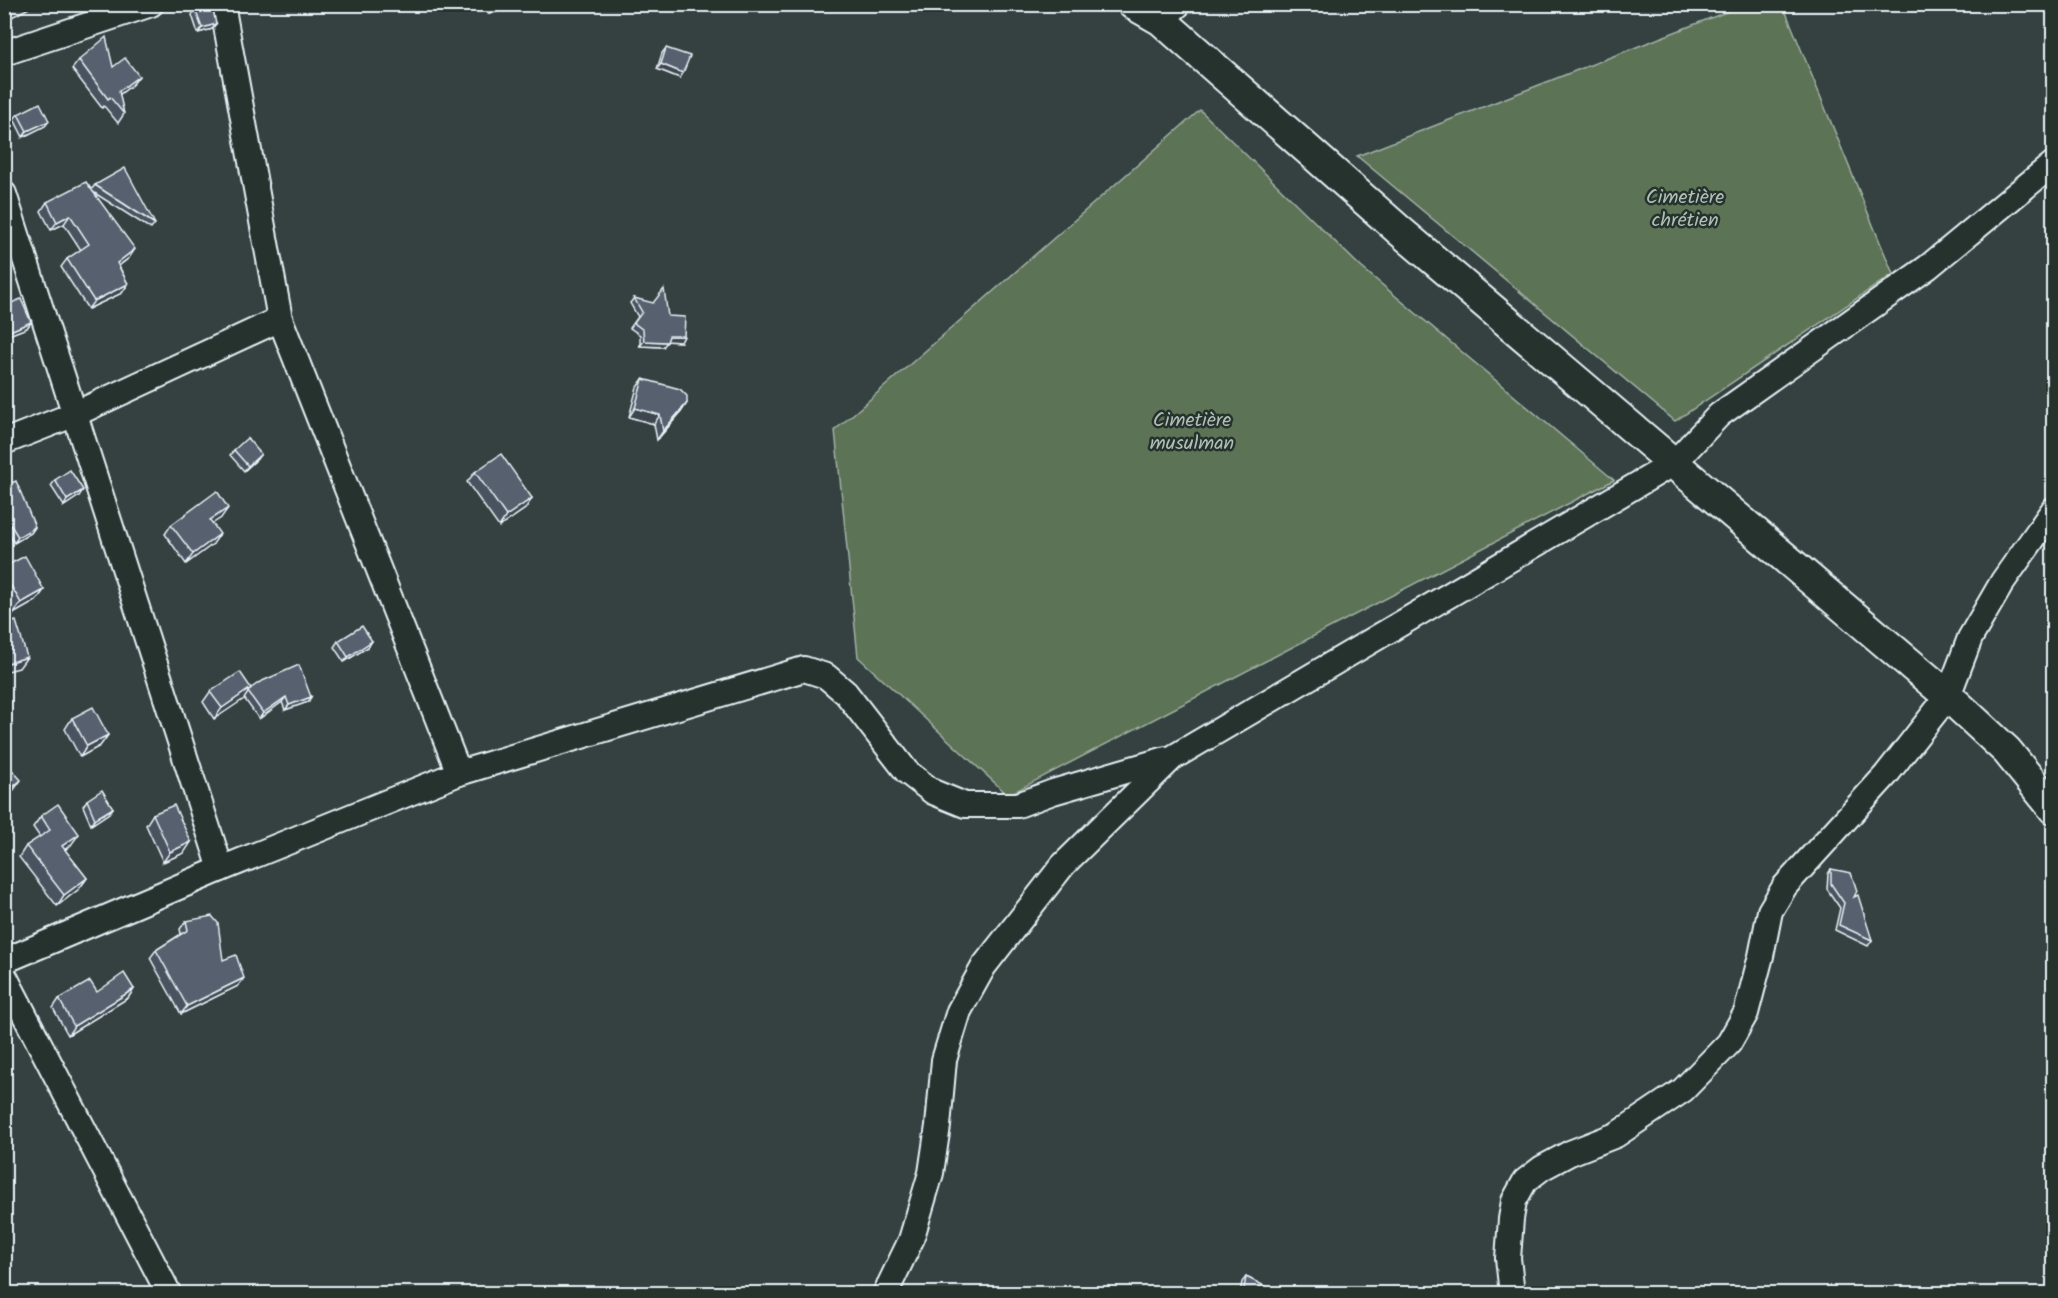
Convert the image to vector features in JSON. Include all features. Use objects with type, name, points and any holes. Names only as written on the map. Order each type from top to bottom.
[{"type":"street","points":[[4,53],[151,4]]},
{"type":"street","points":[[222,4],[280,319],[459,773]]},
{"type":"street","points":[[1133,4],[1170,12],[1400,231],[1948,696],[2007,751],[2054,809]]},
{"type":"street","points":[[885,1293],[911,1240],[931,1173],[944,1060],[959,1011],[984,966],[1063,865],[1172,758],[1674,463],[1719,415],[1928,267],[2054,163]]},
{"type":"street","points":[[4,194],[221,869]]},
{"type":"street","points":[[4,442],[75,414],[280,319]]},
{"type":"street","points":[[1512,1293],[1508,1258],[1511,1219],[1514,1201],[1525,1181],[1542,1168],[1569,1153],[1616,1135],[1683,1090],[1729,1043],[1746,1013],[1770,911],[1785,886],[1886,775],[1948,696],[1970,638],[2003,581],[2054,509]]},
{"type":"street","points":[[4,961],[221,869],[459,773],[804,669],[826,676],[846,693],[907,772],[933,792],[965,805],[1018,805],[1053,792],[1172,758]]},
{"type":"street","points":[[4,975],[165,1292]]},
{"type":"green space","name":"Cimetière chrétien","points":[[1744,5],[1783,5],[1893,274],[1675,421],[1357,156]]},
{"type":"green space","name":"Cimetière musulman","points":[[1200,110],[1361,267],[1614,480],[1008,795],[858,657],[835,430]]},
{"type":"building","points":[[4,4],[23,4],[7,12]]},
{"type":"building","points":[[212,4],[216,24],[202,28],[195,9]]},
{"type":"building","points":[[492,4],[508,4],[493,8]]},
{"type":"building","points":[[106,37],[113,67],[125,58],[139,76],[119,91],[124,114],[110,97],[108,99],[79,60]]},
{"type":"building","points":[[666,48],[690,56],[683,73],[661,64]]},
{"type":"building","points":[[40,103],[49,121],[27,131],[18,114]]},
{"type":"building","points":[[125,168],[155,224],[95,185]]},
{"type":"building","points":[[86,182],[135,249],[117,263],[128,284],[94,301],[67,259],[89,244],[70,215],[57,222],[47,202]]},
{"type":"building","points":[[664,289],[668,316],[685,317],[684,336],[669,336],[667,342],[644,341],[643,330],[634,323],[642,312],[634,298],[653,303]]},
{"type":"building","points":[[21,299],[31,322],[10,331],[4,317],[4,306]]},
{"type":"building","points":[[643,379],[680,389],[687,396],[687,403],[663,431],[660,415],[635,408]]},
{"type":"building","points":[[247,438],[261,454],[248,466],[234,450]]},
{"type":"building","points":[[501,454],[532,498],[506,516],[475,472]]},
{"type":"building","points":[[70,470],[83,490],[67,500],[55,480]]},
{"type":"building","points":[[16,481],[35,527],[18,537],[6,517],[10,515],[8,511],[4,511],[4,486]]},
{"type":"building","points":[[217,491],[228,508],[210,520],[220,534],[193,554],[171,525]]},
{"type":"building","points":[[25,556],[44,590],[21,603],[4,574],[4,567]]},
{"type":"building","points":[[16,621],[27,657],[5,664],[4,625]]},
{"type":"building","points":[[362,626],[372,641],[348,657],[338,641]]},
{"type":"building","points":[[299,665],[311,697],[289,705],[286,697],[263,713],[248,692],[251,688]]},
{"type":"building","points":[[240,672],[251,688],[222,708],[210,692]]},
{"type":"building","points":[[93,707],[108,735],[87,746],[72,718]]},
{"type":"building","points":[[4,708],[11,723],[4,726]]},
{"type":"building","points":[[4,761],[21,780],[4,795]]},
{"type":"building","points":[[102,790],[113,808],[95,819],[87,800]]},
{"type":"building","points":[[58,804],[79,834],[62,846],[87,878],[64,895],[26,846],[50,830],[41,816]]},
{"type":"building","points":[[174,805],[191,842],[170,852],[153,814]]},
{"type":"building","points":[[1831,869],[1851,873],[1857,891],[1854,897],[1858,895],[1872,940],[1839,925],[1844,903],[1831,884]]},
{"type":"building","points":[[212,916],[218,923],[223,960],[236,955],[244,978],[187,1006],[156,950],[188,930],[186,921]]},
{"type":"building","points":[[124,973],[134,989],[74,1026],[59,999],[90,981],[97,992]]},
{"type":"building","points":[[1246,1277],[1279,1293],[1241,1293]]}]
